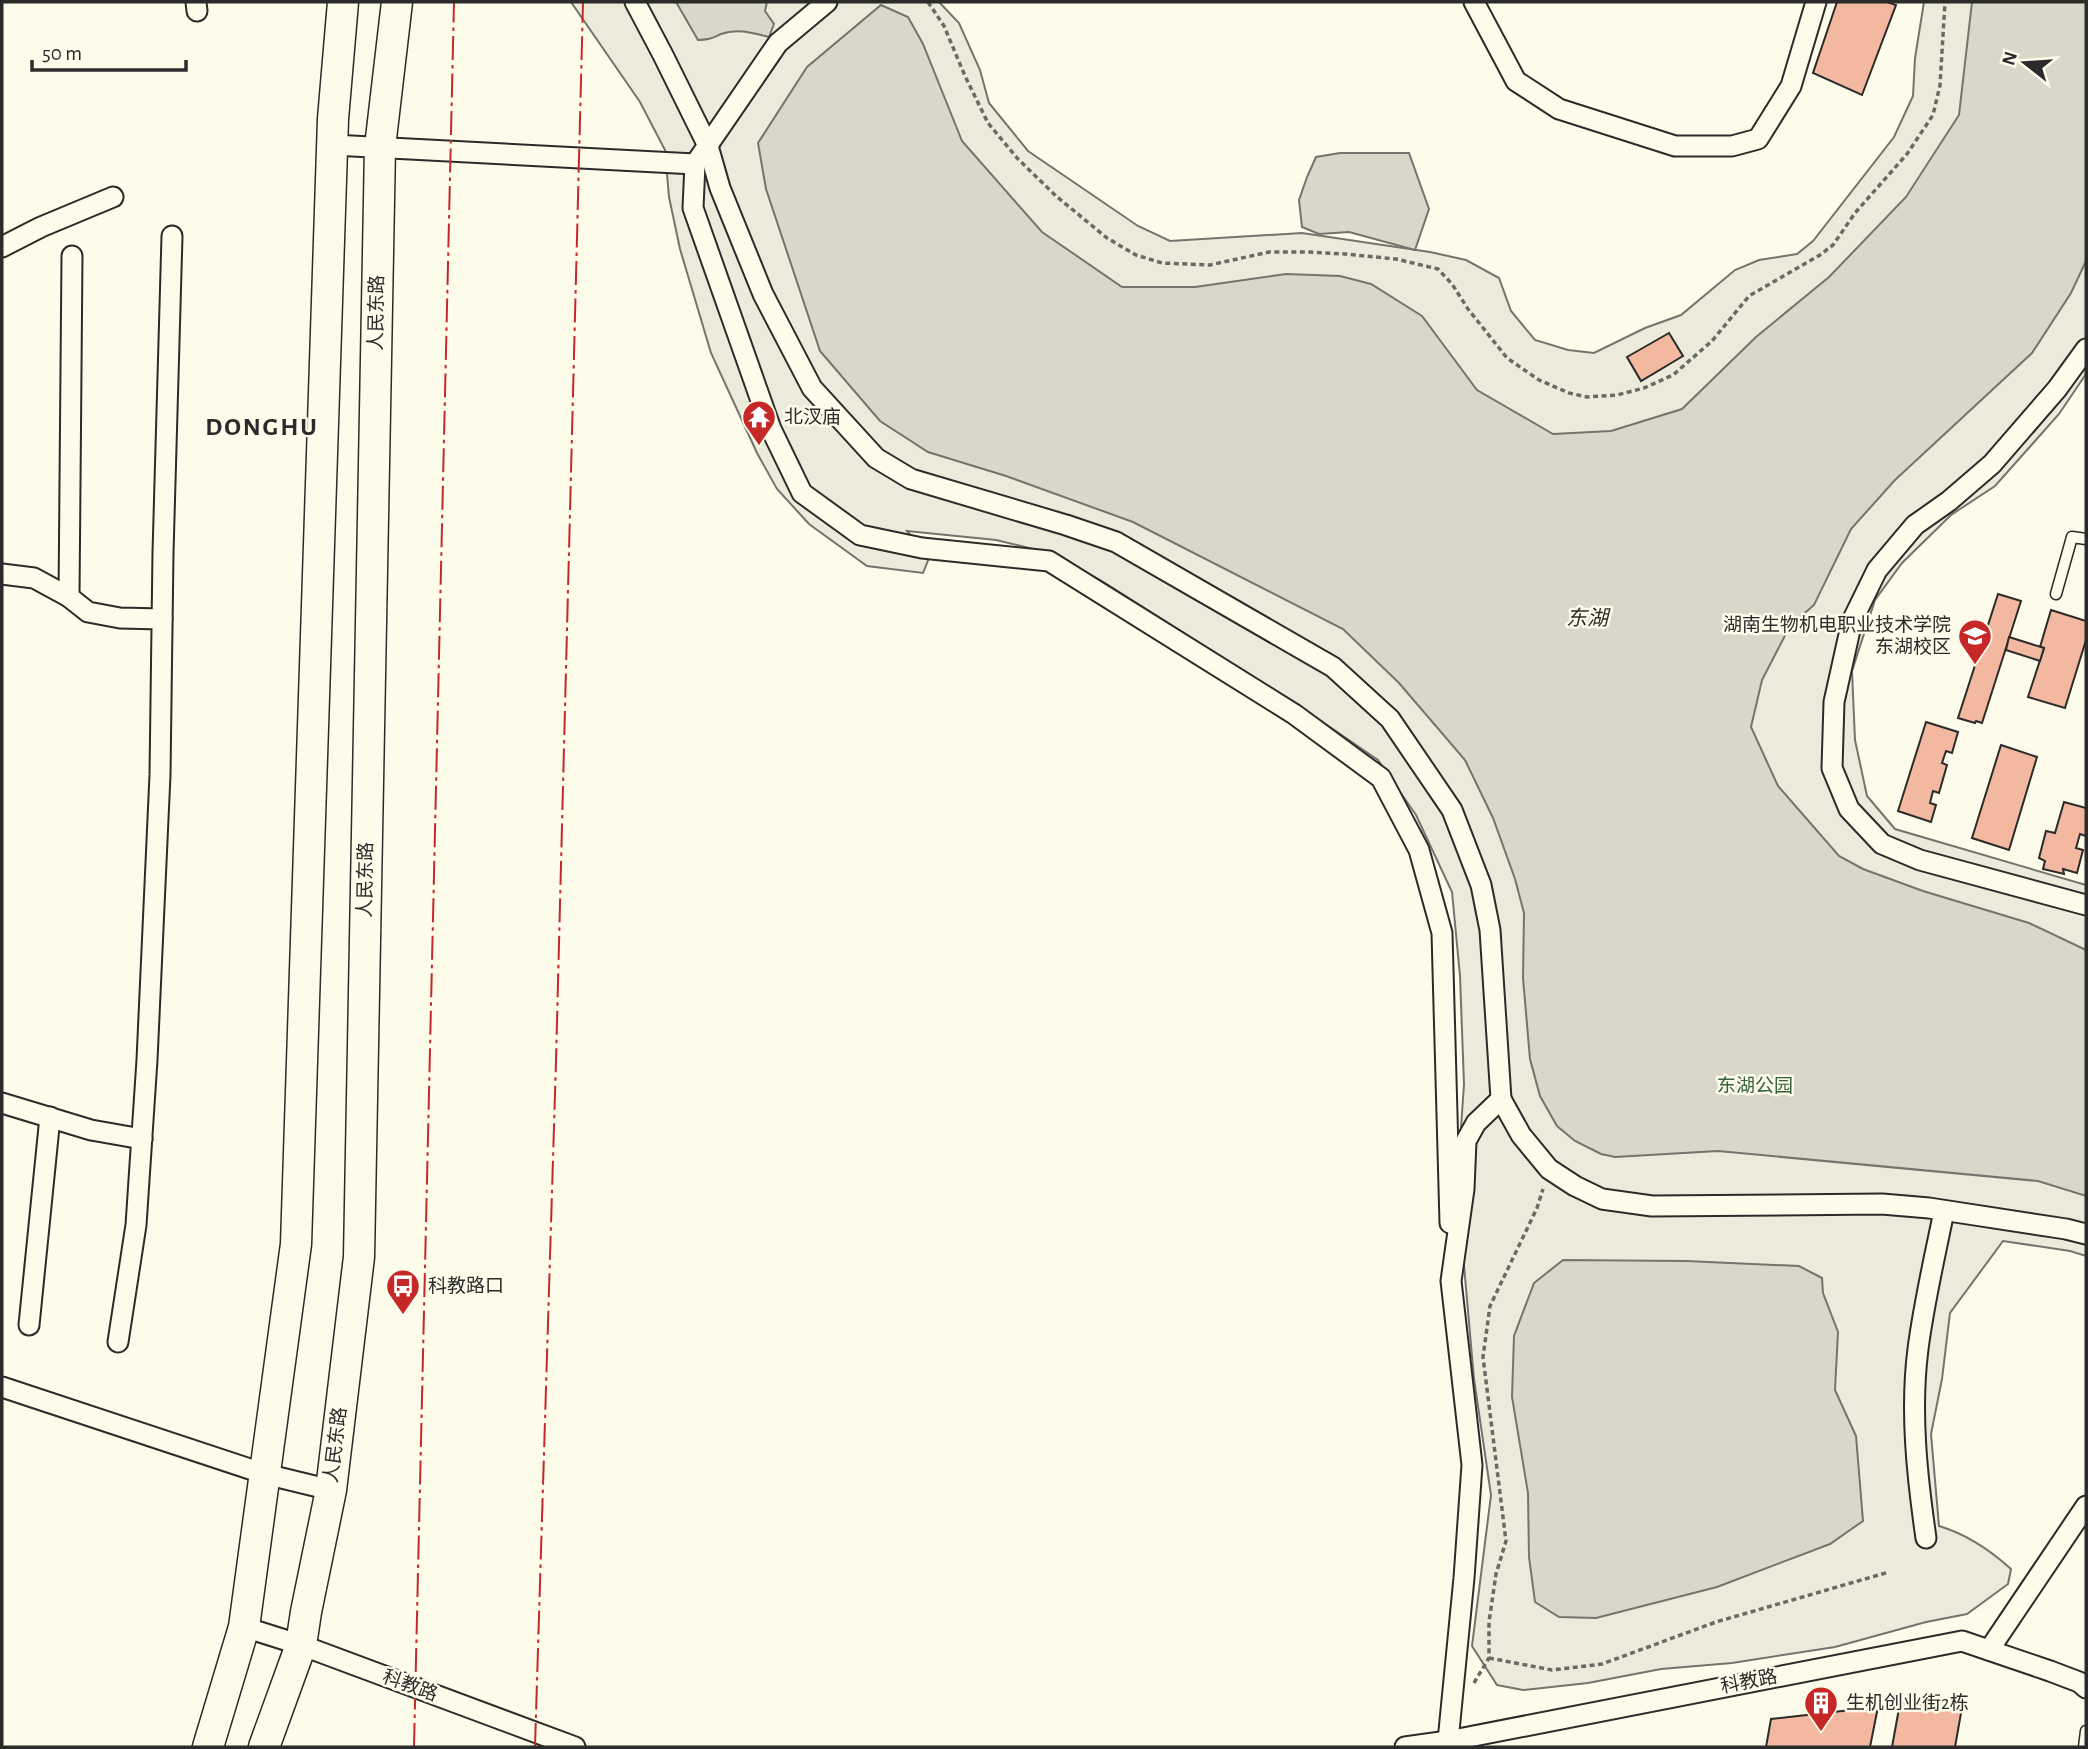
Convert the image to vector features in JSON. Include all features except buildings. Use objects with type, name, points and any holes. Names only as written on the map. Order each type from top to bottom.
[{"type":"main road","points":[[208,1747],[244,1627],[296,1244],[332,145],[343,2]]},
{"type":"main road","name":"人民东路","points":[[264,1747],[301,1645],[331,1490],[359,1257],[380,148],[397,2]]},
{"type":"street","points":[[635,2],[708,146],[720,188],[763,294],[812,388],[876,458],[911,479],[1116,542],[1333,667],[1390,719],[1452,810],[1481,885],[1490,930],[1501,1099],[1521,1135],[1549,1169],[1602,1199],[1652,1206],[1882,1204],[2086,1234]]},
{"type":"street","points":[[827,2],[778,43],[695,164],[693,208],[771,429],[802,493],[860,535],[922,548],[1049,561],[1294,714],[1381,778],[1419,850],[1442,933],[1451,1280],[1472,1465],[1448,1741]]},
{"type":"street","points":[[1474,2],[1516,80],[1559,109],[1675,146],[1732,146],[1758,139],[1791,86],[1816,2]]},
{"type":"street","points":[[332,145],[695,164]]},
{"type":"street","points":[[2,247],[41,227],[113,197]]},
{"type":"street","points":[[118,1342],[136,1225],[160,775],[172,236]]},
{"type":"street","points":[[69,597],[72,256]]},
{"type":"street","points":[[2086,349],[2057,389],[1992,464],[1916,525],[1877,570],[1852,621],[1834,702],[1832,768],[1849,809],[1882,844],[1920,860],[2086,905]]},
{"type":"street","points":[[2,574],[34,578],[88,611],[120,618],[162,619]]},
{"type":"street","points":[[1451,1280],[1464,1189],[1466,1141],[1476,1123],[1501,1099]]},
{"type":"street","points":[[2,1103],[91,1130],[142,1139]]},
{"type":"street","points":[[29,1325],[50,1117]]},
{"type":"street","points":[[1926,1538],[1917,1461],[1914,1403],[1917,1350],[1944,1211]]},
{"type":"street","points":[[2,1387],[265,1474],[331,1490]]},
{"type":"street","points":[[1989,1650],[2086,1506]]},
{"type":"street","name":"科教路","points":[[244,1627],[301,1645],[575,1747]]},
{"type":"street","name":"科教路","points":[[1405,1747],[1448,1741],[1962,1641],[2079,1682],[2086,1688]]},
{"type":"lane","points":[[2056,594],[2072,537],[2086,540]]},
{"type":"lane","points":[[2084,1747],[2086,1731]]},
{"type":"path","points":[[928,2],[944,26],[988,123],[1017,159],[1107,238],[1136,255],[1162,263],[1210,265],[1269,252],[1308,252],[1396,259],[1438,269],[1507,358],[1539,380],[1569,393],[1587,397],[1617,395],[1644,388],[1672,375],[1712,341],[1749,296],[1833,245],[1855,213],[1907,154],[1933,115],[1940,85],[1945,2]]},
{"type":"path","points":[[1471,1688],[1489,1658],[1489,1622],[1496,1574],[1506,1541],[1483,1357],[1490,1306],[1537,1208],[1549,1169]]},
{"type":"path","points":[[1489,1658],[1552,1670],[1602,1664],[1716,1622],[1889,1572]]},
{"type":"green space","name":"东湖公园","points":[[571,2],[939,2],[959,23],[980,70],[989,103],[1028,151],[1138,226],[1170,241],[1302,233],[1466,260],[1499,278],[1511,311],[1535,340],[1568,350],[1594,353],[1645,328],[1681,315],[1735,270],[1759,260],[1797,254],[1813,241],[1894,137],[1913,96],[1915,58],[1924,2],[2086,2],[2086,374],[2059,414],[1995,486],[1951,515],[1902,563],[1875,600],[1852,671],[1855,740],[1867,796],[1895,829],[2086,885],[2086,1256],[2003,1241],[1950,1313],[1942,1379],[1931,1434],[1939,1526],[1968,1538],[2003,1562],[2011,1569],[2008,1584],[1967,1614],[1926,1622],[1835,1647],[1732,1663],[1661,1669],[1588,1683],[1523,1690],[1497,1685],[1472,1646],[1491,1495],[1474,1379],[1457,1186],[1464,1084],[1460,976],[1452,892],[1416,815],[1378,760],[1305,710],[1105,583],[1054,554],[996,540],[907,531],[929,558],[923,573],[867,566],[809,524],[777,489],[757,453],[711,353],[680,249],[669,197],[665,150],[640,102]]},
{"type":"water","points":[[676,2],[767,2],[765,11],[774,24],[769,37],[733,31],[698,40]]},
{"type":"water","name":"东湖","points":[[1972,2],[2086,2],[2086,261],[2071,293],[2032,353],[1895,480],[1851,529],[1814,605],[1790,626],[1762,680],[1751,727],[1778,786],[1839,856],[1863,869],[1923,891],[2029,923],[2086,950],[2086,1196],[2038,1181],[1718,1151],[1615,1157],[1601,1154],[1575,1141],[1557,1126],[1540,1096],[1530,1059],[1523,978],[1524,913],[1493,818],[1465,760],[1399,683],[1343,629],[1133,522],[1006,476],[928,452],[880,421],[820,351],[766,189],[758,143],[807,67],[881,5],[908,17],[923,44],[962,141],[1042,232],[1122,287],[1195,287],[1286,274],[1340,276],[1371,284],[1422,316],[1477,390],[1553,434],[1611,431],[1682,409],[1756,337],[1829,277],[1906,197],[1959,115]]},
{"type":"water","points":[[1340,153],[1409,153],[1429,209],[1415,250],[1349,232],[1319,234],[1302,227],[1299,200],[1316,157]]},
{"type":"water","points":[[1563,1260],[1686,1261],[1799,1266],[1822,1278],[1823,1293],[1838,1332],[1835,1390],[1856,1436],[1863,1521],[1830,1544],[1717,1587],[1596,1618],[1559,1617],[1535,1602],[1529,1557],[1528,1493],[1512,1397],[1514,1336],[1534,1283]]},
{"type":"power","points":[[414,1747],[454,2]]},
{"type":"power","points":[[535,1747],[556,1061],[583,2]]},
{"type":"place","name":"北汊庙","points":[[759,447]]},
{"type":"place","name":"湖南生物机电职业技术学院 东湖校区","points":[[1975,666]]},
{"type":"place","name":"科教路口","points":[[403,1316]]},
{"type":"place","name":"生机创业街2栋","points":[[1821,1733]]},
{"type":"district","name":"DONGHU","points":[[262,427]]}]
